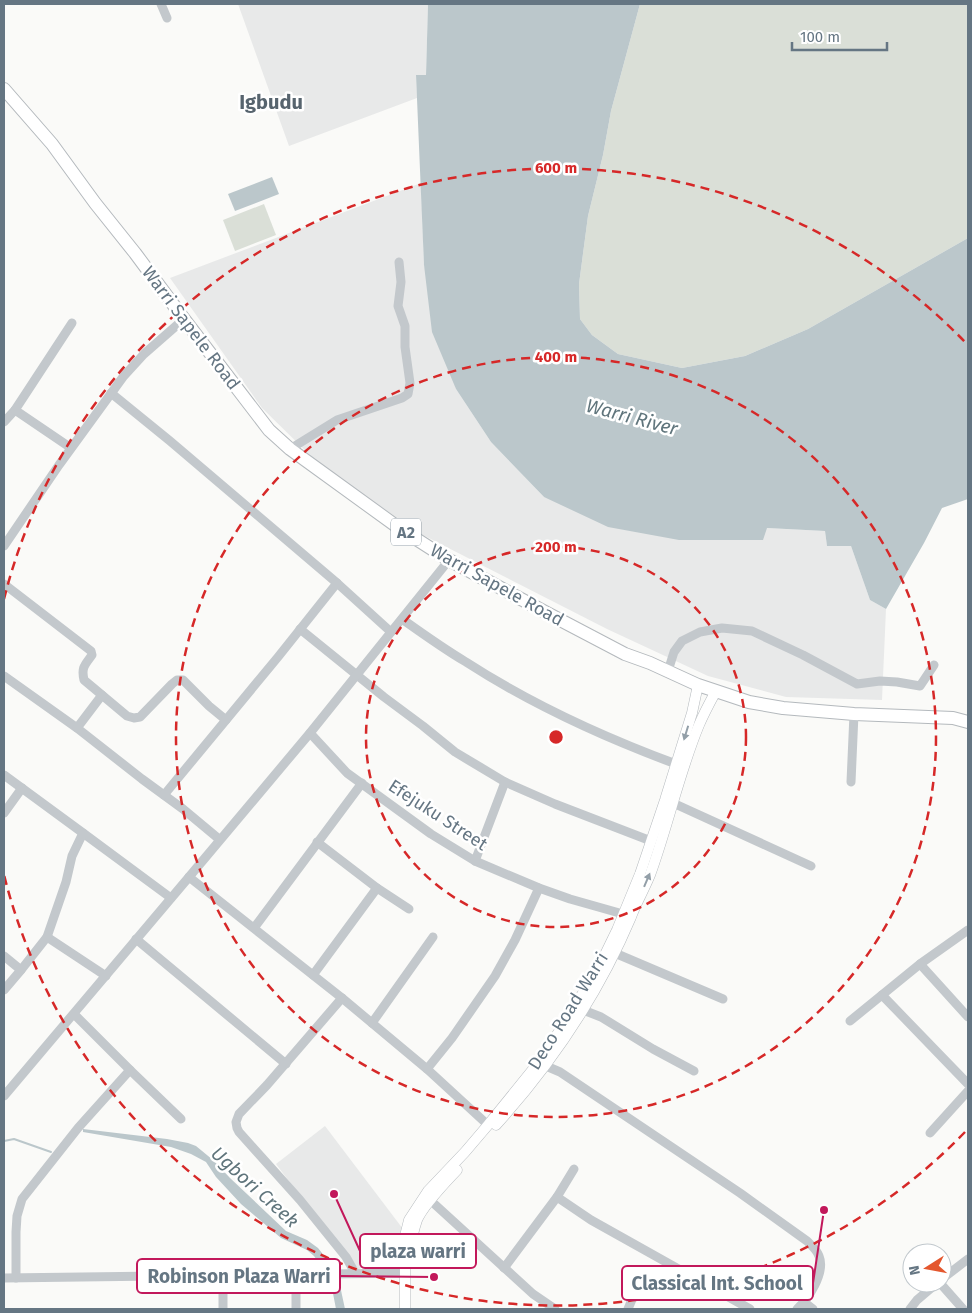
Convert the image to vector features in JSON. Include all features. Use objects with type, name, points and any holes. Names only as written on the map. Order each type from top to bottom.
[{"type":"highway","name":"Warri Sapele Road","points":[[4,88],[52,144],[269,430],[290,449],[399,528],[449,560],[609,646],[698,686],[749,702],[783,708],[854,714],[953,718],[968,722]]},
{"type":"main road","name":"Deco Road Warri","points":[[411,1309],[411,1244],[417,1220],[430,1200],[522,1097],[546,1066],[583,1010],[607,969],[623,914],[640,874],[676,764],[692,713],[698,686]]},
{"type":"main road","name":"Deco Road Warri","points":[[405,1309],[405,1236],[409,1220],[428,1191],[466,1152],[539,1062],[600,965],[611,951],[649,878],[683,768],[699,725],[716,691]]},
{"type":"street","points":[[160,4],[167,18]]},
{"type":"street","points":[[290,449],[337,420],[395,401],[408,394],[410,383],[405,347],[405,326],[398,306],[402,282],[399,262]]},
{"type":"street","points":[[4,546],[71,448],[123,377],[144,354],[184,319]]},
{"type":"street","points":[[4,422],[15,410],[72,323]]},
{"type":"street","points":[[111,393],[170,441],[392,632]]},
{"type":"street","points":[[15,410],[71,448]]},
{"type":"street","points":[[4,1096],[310,733],[449,560]]},
{"type":"street","points":[[4,584],[91,651],[92,655],[82,672],[84,680],[127,716],[140,717],[172,684],[177,680],[183,680],[226,720]]},
{"type":"street","points":[[164,795],[337,584]]},
{"type":"street","points":[[402,619],[466,663],[522,695],[579,724],[640,751],[676,764]]},
{"type":"street","points":[[668,671],[674,652],[682,641],[700,632],[722,628],[752,631],[857,684],[880,681],[920,686],[934,665]]},
{"type":"street","points":[[300,629],[454,752],[505,782],[555,804],[651,841]]},
{"type":"street","points":[[4,676],[77,728],[219,840]]},
{"type":"street","points":[[77,728],[102,695]]},
{"type":"street","points":[[852,782],[854,714]]},
{"type":"street","name":"Efejuku Street","points":[[310,733],[347,773],[431,834],[475,861],[539,888],[623,914]]},
{"type":"street","points":[[4,775],[171,898]]},
{"type":"street","points":[[475,861],[505,782]]},
{"type":"street","points":[[254,928],[362,783]]},
{"type":"street","points":[[4,813],[22,788]]},
{"type":"street","points":[[673,803],[811,866]]},
{"type":"street","points":[[4,990],[47,937],[66,882],[72,856],[83,832]]},
{"type":"street","points":[[317,842],[377,888],[409,909]]},
{"type":"street","points":[[189,877],[428,1069],[488,1126]]},
{"type":"street","points":[[313,975],[377,888]]},
{"type":"street","points":[[428,1069],[495,976],[515,940],[539,888]]},
{"type":"street","points":[[850,1021],[920,964],[968,930]]},
{"type":"street","points":[[372,1023],[432,936]]},
{"type":"street","points":[[47,937],[106,976]]},
{"type":"street","points":[[136,939],[286,1064]]},
{"type":"street","points":[[611,951],[723,999]]},
{"type":"street","points":[[4,956],[21,970]]},
{"type":"street","points":[[920,964],[968,1017]]},
{"type":"street","points":[[882,995],[968,1084]]},
{"type":"street","points":[[342,998],[286,1064],[239,1114],[236,1122],[239,1132],[346,1257],[355,1273]]},
{"type":"street","points":[[583,1010],[601,1017],[653,1049],[694,1070]]},
{"type":"street","points":[[74,1014],[181,1119]]},
{"type":"street","points":[[546,1066],[560,1072],[740,1193],[807,1241],[819,1256],[820,1263],[816,1281],[810,1294],[797,1309]]},
{"type":"street","points":[[16,1278],[17,1216],[22,1199],[78,1128],[130,1070]]},
{"type":"street","points":[[930,1133],[968,1091]]},
{"type":"street","points":[[504,1268],[557,1197],[574,1169]]},
{"type":"street","points":[[557,1197],[591,1220],[750,1309]]},
{"type":"street","points":[[430,1200],[533,1294],[555,1309]]},
{"type":"street","points":[[952,1271],[968,1259]]},
{"type":"street","points":[[4,1278],[405,1273]]},
{"type":"street","points":[[296,1274],[296,1309]]},
{"type":"street","points":[[223,1275],[223,1309]]},
{"type":"street","points":[[910,1309],[926,1293]]},
{"type":"street","points":[[948,1293],[963,1309]]},
{"type":"street","points":[[628,1309],[633,1297]]},
{"type":"street","points":[[804,1302],[813,1309]]},
{"type":"shaded area","points":[[238,4],[428,4],[426,75],[416,75],[417,98],[289,146]]},
{"type":"shaded area","points":[[640,4],[968,4],[968,238],[808,329],[745,356],[682,368],[618,354],[592,335],[580,319],[579,284],[588,216],[603,155],[611,111]]},
{"type":"shaded area","points":[[421,183],[424,265],[456,389],[491,442],[544,497],[766,528],[825,531],[827,546],[851,546],[870,600],[886,609],[882,700],[786,697],[708,676],[607,629],[421,534],[320,465],[262,408],[170,278]]},
{"type":"shaded area","points":[[264,204],[276,235],[235,251],[223,220]]},
{"type":"shaded area","points":[[325,1126],[406,1233],[357,1271],[276,1164]]},
{"type":"water","name":"Warri River","points":[[428,4],[640,4],[611,111],[603,155],[588,216],[579,284],[580,319],[592,335],[618,354],[682,368],[745,356],[808,329],[968,238],[968,499],[942,508],[886,609],[870,600],[851,546],[827,546],[825,531],[767,528],[763,540],[679,540],[608,527],[544,497],[491,442],[456,389],[432,332],[424,265],[416,75],[426,75]]},
{"type":"water","points":[[272,177],[279,194],[235,211],[228,194]]},
{"type":"water","points":[[83,1129],[167,1139],[196,1146],[286,1231],[307,1240],[318,1248],[333,1267],[339,1281],[345,1309],[336,1309],[331,1283],[314,1256],[307,1250],[281,1238],[241,1204],[216,1177],[206,1162],[171,1147],[83,1132]]},
{"type":"waterway","points":[[4,1141],[14,1139],[51,1152]]},
{"type":"place","name":"plaza warri","points":[[334,1194]]},
{"type":"place","name":"Classical Int. School","points":[[824,1210]]},
{"type":"place","name":"Robinson Plaza Warri","points":[[434,1277]]},
{"type":"district","name":"Igbudu","points":[[271,102]]},
{"type":"water label","name":"Ugbori Creek","points":[[255,1187]]}]
